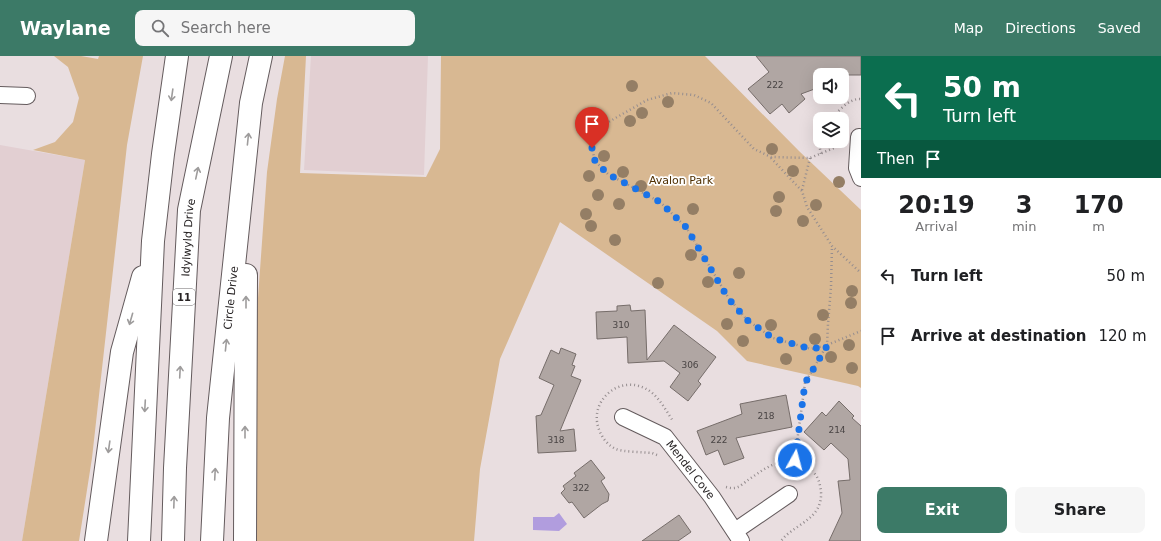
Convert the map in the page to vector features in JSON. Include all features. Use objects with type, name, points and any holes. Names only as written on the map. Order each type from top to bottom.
[{"type":"highway","points":[[139,541],[153,241],[163,154],[177,56]]},
{"type":"highway","name":"Idylwyld Drive","points":[[173,541],[175,468],[189,210],[221,56]]},
{"type":"highway","name":"Circle Drive","points":[[212,541],[218,418],[251,103],[261,56]]},
{"type":"highway","points":[[244,178],[246,275],[245,541]]},
{"type":"highway","points":[[96,541],[122,352],[153,241]]},
{"type":"street","points":[[0,95],[27,96]]},
{"type":"street","points":[[859,137],[857,168],[861,178]]},
{"type":"street","name":"Mendel Cove","points":[[623,417],[665,437],[712,497],[738,536]]},
{"type":"street","points":[[738,536],[789,494]]},
{"type":"path","points":[[861,273],[832,246],[807,207],[802,191],[771,157],[754,148],[711,103],[694,95],[672,93],[647,100],[605,124],[595,136],[592,148],[595,161],[608,174],[660,202],[686,227],[728,298],[747,320],[773,338],[811,349],[827,346],[861,331]]},
{"type":"path","points":[[838,112],[856,98],[861,99]]},
{"type":"path","points":[[771,157],[810,158],[821,154],[820,148]]},
{"type":"path","points":[[802,191],[810,158]]},
{"type":"path","points":[[795,460],[805,383],[827,346],[832,287],[832,246]]},
{"type":"shaded area","points":[[311,56],[428,56],[424,175],[304,170]]},
{"type":"shaded area","points":[[0,145],[85,160],[22,541],[0,541]]},
{"type":"shaded area","points":[[559,513],[567,524],[559,531],[533,530],[533,517],[554,517]]},
{"type":"green space","points":[[54,56],[81,56],[98,59],[99,56],[143,56],[127,145],[92,458],[79,541],[22,541],[85,160],[33,150],[55,142],[73,122],[79,98],[68,67]]},
{"type":"green space","name":"Avalon Park","points":[[285,56],[306,56],[300,173],[426,177],[440,149],[441,56],[705,56],[799,151],[861,210],[861,388],[858,386],[747,361],[717,331],[560,222],[500,359],[480,469],[474,541],[257,541],[257,312],[267,172],[277,99]]},
{"type":"building","points":[[756,56],[861,56],[861,75],[849,75],[849,68],[813,68],[813,90],[801,94],[805,99],[789,113],[782,104],[770,114],[748,89],[769,72]]},
{"type":"building","points":[[630,305],[631,311],[645,310],[647,360],[674,325],[716,357],[698,381],[701,384],[688,401],[670,387],[680,373],[664,361],[628,363],[627,337],[597,339],[596,312],[617,311],[617,306]]},
{"type":"building","points":[[561,348],[576,354],[572,365],[575,366],[571,376],[581,380],[560,431],[574,429],[576,451],[538,453],[536,416],[541,415],[554,385],[539,378],[551,350],[559,354]]},
{"type":"building","points":[[786,395],[792,427],[736,438],[744,458],[724,465],[718,450],[706,455],[697,431],[742,414],[740,404]]},
{"type":"building","points":[[839,401],[854,416],[852,418],[861,426],[861,541],[829,541],[842,513],[838,481],[850,480],[848,459],[831,443],[824,450],[804,432],[822,412],[826,416]]},
{"type":"building","points":[[591,460],[605,478],[601,481],[609,494],[608,501],[584,518],[572,502],[569,503],[561,493],[565,489],[563,486],[576,476],[574,473]]},
{"type":"building","points":[[679,515],[691,532],[678,541],[642,541]]},
{"type":"route","points":[[592,148],[595,161],[608,174],[660,202],[686,227],[728,298],[747,320],[773,338],[811,349],[827,346],[805,383],[795,460]]}]
